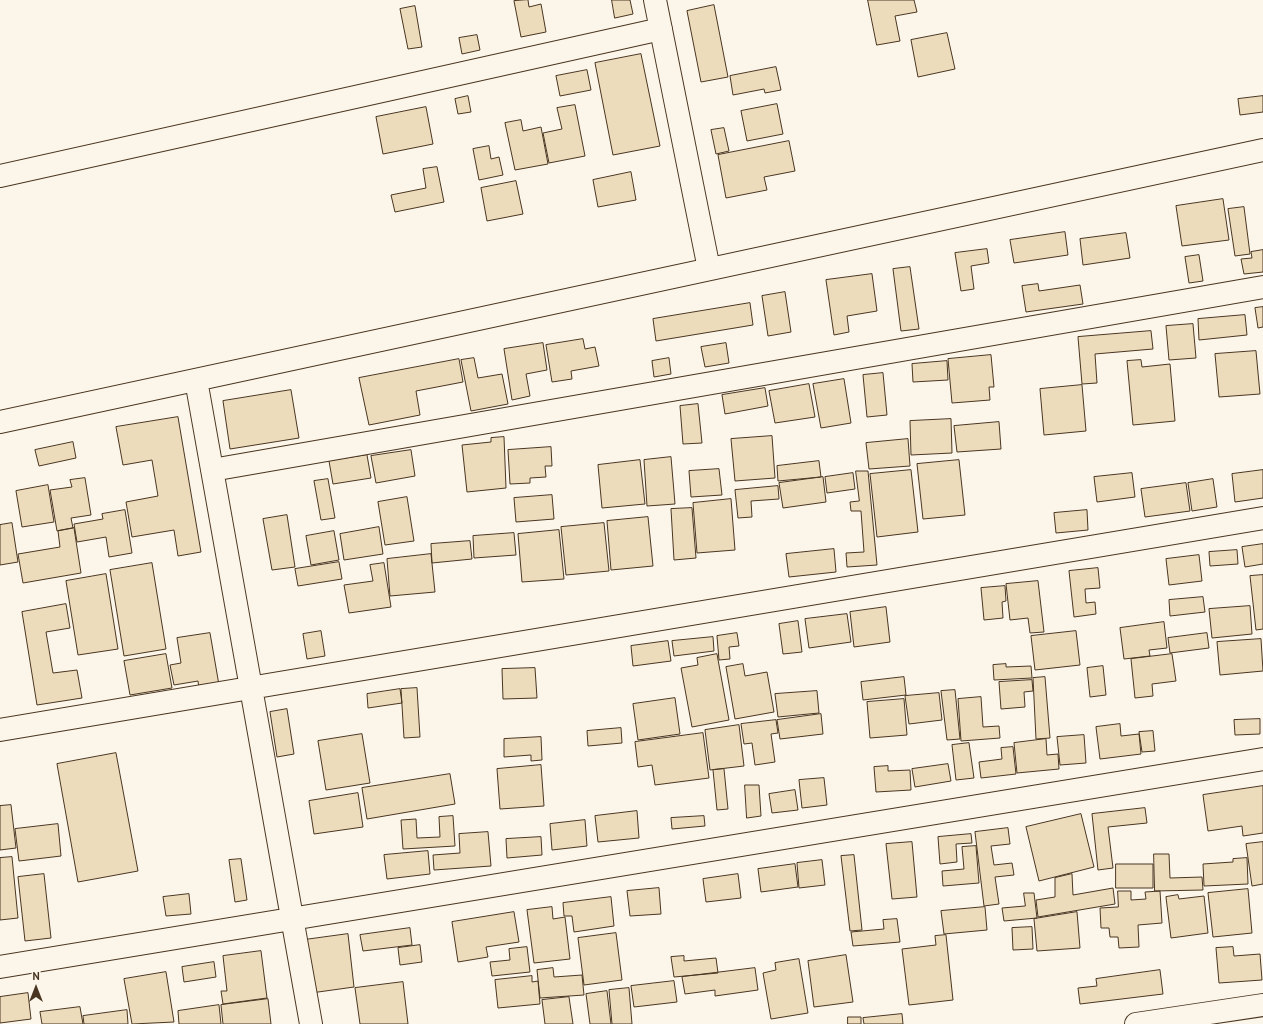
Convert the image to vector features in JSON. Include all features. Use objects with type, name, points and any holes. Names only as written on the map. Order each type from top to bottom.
[{"type":"street","points":[[656,0],[709,269]]},
{"type":"street","points":[[0,176],[661,29]]},
{"type":"street","points":[[0,422],[1263,150]]},
{"type":"street","points":[[212,470],[1263,288]]},
{"type":"street","points":[[196,380],[311,1024]]},
{"type":"street","points":[[0,730],[1263,518]]},
{"type":"street","points":[[0,967],[1263,759]]},
{"type":"street","points":[[1136,1024],[1263,1005]]},
{"type":"building","points":[[528,0],[529,7],[541,4],[546,32],[521,37],[514,1]]},
{"type":"building","points":[[612,0],[630,0],[633,14],[615,18]]},
{"type":"building","points":[[868,0],[914,0],[917,12],[895,16],[900,41],[877,45]]},
{"type":"building","points":[[714,5],[728,77],[701,82],[687,11]]},
{"type":"building","points":[[415,6],[422,47],[408,49],[400,9]]},
{"type":"building","points":[[947,33],[955,69],[918,77],[911,40]]},
{"type":"building","points":[[477,35],[480,50],[462,54],[459,38]]},
{"type":"building","points":[[641,54],[660,146],[613,155],[595,63]]},
{"type":"building","points":[[776,67],[781,90],[765,93],[764,89],[733,95],[730,76]]},
{"type":"building","points":[[587,70],[591,90],[560,96],[556,76]]},
{"type":"building","points":[[468,96],[471,112],[458,114],[455,99]]},
{"type":"building","points":[[1263,96],[1263,112],[1240,115],[1238,99]]},
{"type":"building","points":[[777,104],[783,134],[747,141],[741,111]]},
{"type":"building","points":[[575,105],[585,156],[549,163],[543,133],[562,129],[557,108]]},
{"type":"building","points":[[426,107],[433,144],[383,154],[376,117]]},
{"type":"building","points":[[521,120],[523,131],[541,127],[548,164],[515,170],[505,123]]},
{"type":"building","points":[[724,128],[729,151],[716,154],[711,130]]},
{"type":"building","points":[[789,141],[795,171],[764,177],[767,190],[726,198],[718,155]]},
{"type":"building","points":[[489,146],[491,159],[499,157],[503,175],[479,180],[473,149]]},
{"type":"building","points":[[437,167],[444,202],[395,212],[391,195],[426,188],[423,169]]},
{"type":"building","points":[[631,172],[636,200],[598,207],[593,180]]},
{"type":"building","points":[[516,181],[523,214],[487,221],[481,188]]},
{"type":"building","points":[[1223,199],[1229,240],[1182,246],[1176,206]]},
{"type":"building","points":[[1244,207],[1250,254],[1235,256],[1228,209]]},
{"type":"building","points":[[1065,232],[1068,255],[1014,263],[1010,240]]},
{"type":"building","points":[[1126,233],[1130,258],[1083,265],[1080,239]]},
{"type":"building","points":[[987,249],[989,263],[971,266],[974,289],[961,291],[955,253]]},
{"type":"building","points":[[1263,250],[1263,272],[1244,274],[1241,259],[1252,258],[1251,252]]},
{"type":"building","points":[[1199,255],[1203,281],[1189,283],[1185,257]]},
{"type":"building","points":[[910,267],[919,329],[901,331],[893,269]]},
{"type":"building","points":[[872,274],[877,311],[847,316],[849,332],[834,335],[826,280]]},
{"type":"building","points":[[1038,284],[1039,291],[1080,285],[1083,304],[1026,312],[1022,286]]},
{"type":"building","points":[[785,292],[791,332],[768,336],[762,296]]},
{"type":"building","points":[[750,303],[753,325],[656,341],[653,319]]},
{"type":"building","points":[[1263,307],[1263,327],[1258,328],[1255,308]]},
{"type":"building","points":[[1245,315],[1247,335],[1199,340],[1198,319]]},
{"type":"building","points":[[1193,324],[1196,358],[1169,360],[1166,326]]},
{"type":"building","points":[[1151,331],[1153,349],[1095,354],[1097,383],[1082,384],[1078,337]]},
{"type":"building","points":[[583,339],[585,349],[595,347],[599,366],[571,371],[572,379],[552,382],[546,345]]},
{"type":"building","points":[[543,343],[547,370],[526,374],[530,396],[512,400],[504,349]]},
{"type":"building","points":[[726,343],[729,363],[705,367],[701,347]]},
{"type":"building","points":[[1256,351],[1260,394],[1219,397],[1215,354]]},
{"type":"building","points":[[991,355],[994,387],[989,387],[990,400],[952,403],[948,359]]},
{"type":"building","points":[[474,358],[478,378],[502,374],[508,404],[471,411],[461,360]]},
{"type":"building","points":[[669,358],[671,374],[654,377],[652,361]]},
{"type":"building","points":[[459,359],[463,382],[416,391],[420,415],[369,425],[359,378]]},
{"type":"building","points":[[1141,360],[1142,367],[1170,364],[1175,421],[1133,425],[1127,361]]},
{"type":"building","points":[[947,361],[948,380],[913,382],[912,364]]},
{"type":"building","points":[[883,373],[887,415],[867,417],[863,375]]},
{"type":"building","points":[[844,379],[851,423],[821,428],[813,384]]},
{"type":"building","points":[[809,384],[815,417],[775,423],[769,391]]},
{"type":"building","points":[[1082,385],[1086,431],[1044,435],[1040,389]]},
{"type":"building","points":[[765,388],[768,406],[725,414],[722,395]]},
{"type":"building","points":[[291,390],[299,438],[230,449],[223,401]]},
{"type":"building","points":[[698,404],[702,443],[683,444],[680,406]]},
{"type":"building","points":[[178,417],[201,552],[178,556],[174,530],[132,537],[126,502],[158,496],[152,460],[123,465],[116,427]]},
{"type":"building","points":[[951,419],[952,453],[911,455],[910,421]]},
{"type":"building","points":[[999,422],[1001,449],[957,452],[954,426]]},
{"type":"building","points":[[772,436],[775,478],[735,481],[731,439]]},
{"type":"building","points":[[504,437],[506,488],[467,492],[462,445],[491,442],[491,438]]},
{"type":"building","points":[[908,439],[910,466],[869,469],[866,443]]},
{"type":"building","points":[[73,442],[76,458],[39,466],[35,450]]},
{"type":"building","points":[[551,447],[552,466],[545,466],[546,477],[530,478],[530,483],[510,484],[508,450]]},
{"type":"building","points":[[411,450],[415,476],[376,483],[371,456]]},
{"type":"building","points":[[367,455],[371,478],[333,484],[329,461]]},
{"type":"building","points":[[671,457],[675,504],[647,506],[644,460]]},
{"type":"building","points":[[640,460],[645,504],[602,508],[598,465]]},
{"type":"building","points":[[959,460],[965,515],[923,519],[917,464]]},
{"type":"building","points":[[819,461],[821,477],[778,481],[777,466]]},
{"type":"building","points":[[719,469],[722,495],[691,497],[689,471]]},
{"type":"building","points":[[911,470],[918,532],[877,537],[870,474]]},
{"type":"building","points":[[1263,470],[1263,498],[1235,502],[1232,474]]},
{"type":"building","points":[[856,471],[868,471],[877,565],[847,567],[846,553],[864,552],[861,511],[851,511],[850,502],[859,501]]},
{"type":"building","points":[[853,473],[855,489],[827,493],[825,477]]},
{"type":"building","points":[[1132,473],[1135,497],[1097,502],[1094,477]]},
{"type":"building","points":[[823,477],[826,502],[783,508],[779,483]]},
{"type":"building","points":[[85,478],[91,515],[71,518],[73,528],[57,531],[50,490],[72,487],[70,480]]},
{"type":"building","points":[[328,479],[335,518],[321,520],[314,481]]},
{"type":"building","points":[[1213,479],[1217,507],[1192,511],[1188,483]]},
{"type":"building","points":[[1186,483],[1190,511],[1145,517],[1141,489]]},
{"type":"building","points":[[48,485],[54,522],[22,527],[16,491]]},
{"type":"building","points":[[778,486],[779,499],[751,501],[752,517],[738,518],[735,490]]},
{"type":"building","points":[[552,495],[554,519],[516,522],[514,498]]},
{"type":"building","points":[[407,497],[414,541],[385,545],[378,502]]},
{"type":"building","points":[[731,499],[735,550],[697,553],[693,503]]},
{"type":"building","points":[[692,508],[696,558],[674,560],[671,509]]},
{"type":"building","points":[[125,510],[132,553],[109,557],[106,537],[77,542],[74,524],[103,519],[102,514]]},
{"type":"building","points":[[1087,510],[1088,530],[1056,533],[1054,513]]},
{"type":"building","points":[[287,515],[295,567],[272,570],[263,519]]},
{"type":"building","points":[[648,517],[653,566],[611,570],[607,521]]},
{"type":"building","points":[[12,523],[18,562],[0,565],[0,525]]},
{"type":"building","points":[[604,523],[609,571],[566,575],[561,527]]},
{"type":"building","points":[[379,527],[383,554],[344,560],[340,534]]},
{"type":"building","points":[[74,528],[81,573],[23,583],[18,554],[60,547],[58,531]]},
{"type":"building","points":[[559,530],[564,579],[522,582],[518,534]]},
{"type":"building","points":[[334,531],[339,560],[311,565],[306,536]]},
{"type":"building","points":[[514,533],[516,555],[474,558],[473,536]]},
{"type":"building","points":[[470,541],[472,559],[432,563],[431,544]]},
{"type":"building","points":[[1263,544],[1263,564],[1245,567],[1242,547]]},
{"type":"building","points":[[834,549],[836,572],[789,577],[786,554]]},
{"type":"building","points":[[1237,550],[1238,564],[1210,566],[1209,552]]},
{"type":"building","points":[[431,554],[435,592],[390,596],[387,559]]},
{"type":"building","points":[[1199,555],[1202,581],[1169,585],[1166,559]]},
{"type":"building","points":[[339,562],[342,579],[298,586],[295,569]]},
{"type":"building","points":[[152,563],[166,649],[124,656],[110,570]]},
{"type":"building","points":[[384,563],[391,607],[349,613],[344,585],[373,581],[370,565]]},
{"type":"building","points":[[1098,568],[1100,588],[1085,589],[1086,603],[1095,602],[1096,614],[1074,617],[1069,571]]},
{"type":"building","points":[[106,574],[118,649],[78,655],[66,581]]},
{"type":"building","points":[[1263,575],[1263,629],[1256,630],[1250,576]]},
{"type":"building","points":[[1038,581],[1044,632],[1030,633],[1028,618],[1010,620],[1006,584]]},
{"type":"building","points":[[1005,586],[1006,601],[1002,602],[1003,618],[984,620],[981,588]]},
{"type":"building","points":[[1203,597],[1205,612],[1170,616],[1169,600]]},
{"type":"building","points":[[66,604],[70,628],[46,632],[53,673],[77,670],[82,698],[37,705],[22,612]]},
{"type":"building","points":[[1250,606],[1252,634],[1212,638],[1209,609]]},
{"type":"building","points":[[886,607],[890,642],[854,647],[850,612]]},
{"type":"building","points":[[847,614],[851,642],[809,648],[805,619]]},
{"type":"building","points":[[798,621],[802,652],[783,654],[779,624]]},
{"type":"building","points":[[1164,622],[1167,648],[1149,650],[1150,656],[1124,659],[1120,628]]},
{"type":"building","points":[[321,631],[325,656],[307,659],[303,634]]},
{"type":"building","points":[[1076,631],[1080,665],[1035,670],[1031,636]]},
{"type":"building","points":[[210,633],[219,685],[199,688],[198,681],[174,685],[170,665],[181,663],[177,638]]},
{"type":"building","points":[[737,633],[739,646],[729,647],[730,659],[719,660],[717,636]]},
{"type":"building","points":[[1207,633],[1209,648],[1170,653],[1168,638]]},
{"type":"building","points":[[713,637],[714,651],[674,656],[672,641]]},
{"type":"building","points":[[1261,639],[1263,671],[1220,675],[1217,642]]},
{"type":"building","points":[[668,641],[671,661],[633,666],[631,646]]},
{"type":"building","points":[[166,654],[172,688],[130,695],[124,661]]},
{"type":"building","points":[[717,654],[729,720],[692,727],[681,668],[698,665],[697,658]]},
{"type":"building","points":[[1172,654],[1176,681],[1152,684],[1153,696],[1135,698],[1131,659]]},
{"type":"building","points":[[743,664],[745,676],[767,672],[774,712],[735,719],[726,667]]},
{"type":"building","points":[[1006,664],[1006,667],[1031,666],[1032,678],[994,680],[993,665]]},
{"type":"building","points":[[1103,666],[1106,695],[1090,697],[1087,668]]},
{"type":"building","points":[[535,668],[537,698],[503,699],[502,669]]},
{"type":"building","points":[[904,677],[906,695],[863,700],[861,682]]},
{"type":"building","points":[[1045,677],[1050,738],[1036,739],[1033,678]]},
{"type":"building","points":[[1032,680],[1033,691],[1024,692],[1025,707],[1001,709],[999,682]]},
{"type":"building","points":[[417,688],[420,737],[404,738],[401,689]]},
{"type":"building","points":[[400,689],[402,703],[368,708],[367,694]]},
{"type":"building","points":[[955,690],[960,739],[947,740],[941,691]]},
{"type":"building","points":[[817,691],[819,713],[778,717],[775,694]]},
{"type":"building","points":[[939,693],[942,720],[909,724],[905,696]]},
{"type":"building","points":[[981,697],[983,727],[999,726],[1000,738],[961,741],[958,699]]},
{"type":"building","points":[[675,698],[680,734],[638,740],[633,704]]},
{"type":"building","points":[[904,699],[907,735],[870,738],[867,702]]},
{"type":"building","points":[[287,709],[294,754],[277,757],[270,712]]},
{"type":"building","points":[[821,714],[823,734],[780,739],[777,720]]},
{"type":"building","points":[[1260,719],[1260,734],[1235,735],[1234,720]]},
{"type":"building","points":[[776,720],[778,733],[771,734],[775,762],[755,765],[752,743],[744,744],[741,724]]},
{"type":"building","points":[[1120,724],[1121,736],[1139,734],[1141,754],[1100,759],[1096,727]]},
{"type":"building","points":[[739,725],[744,766],[710,770],[705,730]]},
{"type":"building","points":[[621,728],[622,743],[588,746],[587,731]]},
{"type":"building","points":[[1153,731],[1155,751],[1142,752],[1139,732]]},
{"type":"building","points":[[703,733],[709,778],[655,785],[652,765],[638,767],[635,742]]},
{"type":"building","points":[[362,734],[370,783],[326,790],[318,741]]},
{"type":"building","points":[[1084,735],[1086,763],[1060,765],[1057,737]]},
{"type":"building","points":[[541,737],[542,760],[531,761],[531,755],[504,757],[504,739]]},
{"type":"building","points":[[1046,739],[1047,755],[1058,754],[1059,769],[1017,773],[1014,743]]},
{"type":"building","points":[[969,743],[974,778],[956,780],[952,745]]},
{"type":"building","points":[[1013,747],[1016,774],[981,778],[979,762],[1002,759],[1001,748]]},
{"type":"building","points":[[116,753],[138,871],[78,882],[57,764]]},
{"type":"building","points":[[948,764],[951,781],[915,787],[912,769]]},
{"type":"building","points":[[541,765],[544,806],[500,809],[497,769]]},
{"type":"building","points":[[888,766],[888,771],[910,770],[911,790],[876,792],[874,767]]},
{"type":"building","points":[[724,769],[728,809],[717,810],[713,770]]},
{"type":"building","points":[[450,774],[455,804],[367,819],[362,788]]},
{"type":"building","points":[[824,778],[827,805],[802,808],[799,780]]},
{"type":"building","points":[[745,785],[759,785],[761,816],[747,818]]},
{"type":"building","points":[[1263,786],[1263,833],[1243,836],[1242,826],[1208,831],[1203,795]]},
{"type":"building","points":[[795,790],[798,810],[772,813],[769,794]]},
{"type":"building","points":[[358,793],[363,827],[314,834],[309,801]]},
{"type":"building","points":[[11,805],[16,848],[0,850],[0,806]]},
{"type":"building","points":[[1145,808],[1147,823],[1108,827],[1113,868],[1098,870],[1092,814]]},
{"type":"building","points":[[637,811],[639,838],[598,842],[595,816]]},
{"type":"building","points":[[1081,814],[1094,867],[1039,881],[1026,827]]},
{"type":"building","points":[[453,816],[455,846],[403,849],[401,820],[416,819],[417,838],[440,837],[439,817]]},
{"type":"building","points":[[704,816],[705,826],[672,829],[671,818]]},
{"type":"building","points":[[585,820],[587,846],[552,850],[550,824]]},
{"type":"building","points":[[58,824],[61,856],[19,861],[15,829]]},
{"type":"building","points":[[1008,828],[1010,844],[991,846],[994,865],[1012,863],[1014,875],[995,877],[999,904],[984,906],[975,832]]},
{"type":"building","points":[[488,832],[491,866],[434,870],[433,855],[460,853],[459,834]]},
{"type":"building","points":[[971,834],[972,843],[956,844],[957,862],[940,864],[938,837]]},
{"type":"building","points":[[541,837],[542,855],[507,858],[506,839]]},
{"type":"building","points":[[912,842],[917,897],[892,899],[886,844]]},
{"type":"building","points":[[1263,842],[1263,884],[1252,886],[1246,844]]},
{"type":"building","points":[[976,846],[979,883],[943,886],[942,871],[964,869],[962,847]]},
{"type":"building","points":[[428,851],[430,874],[387,879],[384,855]]},
{"type":"building","points":[[1154,854],[1169,854],[1170,878],[1202,877],[1203,890],[1155,891]]},
{"type":"building","points":[[854,855],[862,930],[850,931],[841,856]]},
{"type":"building","points":[[12,857],[18,918],[0,920],[0,858]]},
{"type":"building","points":[[1247,858],[1248,884],[1204,886],[1203,864],[1233,862],[1233,859]]},
{"type":"building","points":[[241,859],[247,900],[235,902],[229,860]]},
{"type":"building","points":[[822,860],[825,885],[799,888],[797,863]]},
{"type":"building","points":[[795,864],[798,887],[761,892],[758,869]]},
{"type":"building","points":[[1116,864],[1153,864],[1153,888],[1116,888]]},
{"type":"building","points":[[44,874],[51,938],[25,941],[18,877]]},
{"type":"building","points":[[738,874],[741,898],[706,902],[703,879]]},
{"type":"building","points":[[1072,874],[1073,895],[1113,888],[1115,904],[1038,917],[1036,900],[1055,897],[1055,878]]},
{"type":"building","points":[[659,888],[661,914],[630,916],[627,891]]},
{"type":"building","points":[[1248,889],[1252,933],[1213,937],[1208,893]]},
{"type":"building","points":[[1118,891],[1131,891],[1131,900],[1146,899],[1145,892],[1160,891],[1162,923],[1138,925],[1139,947],[1119,948],[1118,937],[1110,937],[1109,928],[1101,928],[1100,908],[1118,907]]},
{"type":"building","points":[[1024,893],[1034,893],[1037,918],[1004,921],[1002,908],[1025,906]]},
{"type":"building","points":[[189,894],[191,914],[166,916],[163,897]]},
{"type":"building","points":[[1178,895],[1179,899],[1204,896],[1208,933],[1171,938],[1166,897]]},
{"type":"building","points":[[611,897],[614,926],[574,932],[572,916],[564,916],[563,903]]},
{"type":"building","points":[[552,907],[553,919],[565,917],[570,959],[534,963],[527,910]]},
{"type":"building","points":[[985,907],[987,930],[944,934],[941,911]]},
{"type":"building","points":[[514,912],[519,942],[486,947],[488,957],[458,962],[452,922]]},
{"type":"building","points":[[1077,912],[1080,948],[1037,951],[1034,919]]},
{"type":"building","points":[[897,919],[900,942],[853,946],[851,932],[884,929],[883,920]]},
{"type":"building","points":[[1032,927],[1033,949],[1013,950],[1012,928]]},
{"type":"building","points":[[410,928],[412,945],[363,951],[360,935]]},
{"type":"building","points":[[616,933],[622,980],[584,985],[578,938]]},
{"type":"building","points":[[348,934],[354,987],[311,993],[304,940]]},
{"type":"building","points":[[946,935],[953,1000],[909,1005],[902,949],[936,945],[935,936]]},
{"type":"building","points":[[420,945],[422,962],[400,965],[398,948]]},
{"type":"building","points":[[527,947],[530,972],[492,976],[490,962],[510,960],[509,949]]},
{"type":"building","points":[[1233,947],[1234,956],[1260,954],[1262,980],[1219,983],[1216,948]]},
{"type":"building","points":[[261,951],[267,998],[223,1004],[221,991],[227,991],[223,956]]},
{"type":"building","points":[[846,955],[853,1002],[814,1007],[808,961]]},
{"type":"building","points":[[684,956],[684,961],[716,958],[718,973],[674,977],[671,957]]},
{"type":"building","points":[[799,959],[808,1013],[771,1019],[763,973],[776,970],[775,963]]},
{"type":"building","points":[[214,962],[216,977],[184,982],[182,967]]},
{"type":"building","points":[[553,968],[554,977],[582,975],[584,995],[540,998],[537,970]]},
{"type":"building","points":[[755,968],[758,990],[715,996],[715,990],[685,994],[682,977]]},
{"type":"building","points":[[1160,970],[1163,994],[1080,1004],[1078,988],[1097,986],[1096,979]]},
{"type":"building","points":[[166,972],[174,1022],[132,1024],[124,979]]},
{"type":"building","points":[[532,976],[532,982],[538,981],[540,1004],[498,1008],[495,980]]},
{"type":"building","points":[[674,981],[677,1002],[634,1007],[631,986]]},
{"type":"building","points":[[403,982],[408,1024],[360,1024],[355,988]]},
{"type":"building","points":[[629,988],[632,1024],[612,1024],[609,990]]},
{"type":"building","points":[[607,991],[611,1024],[590,1024],[586,994]]},
{"type":"building","points":[[28,993],[31,1019],[0,1023],[0,997]]},
{"type":"building","points":[[569,997],[573,1024],[545,1024],[542,1000]]},
{"type":"building","points":[[268,999],[271,1024],[223,1024],[221,1005]]},
{"type":"building","points":[[219,1005],[221,1024],[179,1024],[178,1011]]},
{"type":"building","points":[[80,1007],[83,1024],[42,1024],[40,1012]]},
{"type":"building","points":[[127,1010],[128,1024],[84,1024],[83,1016]]},
{"type":"building","points":[[902,1014],[903,1024],[864,1024],[863,1018]]},
{"type":"building","points":[[848,1017],[861,1017],[861,1024],[848,1024]]}]
